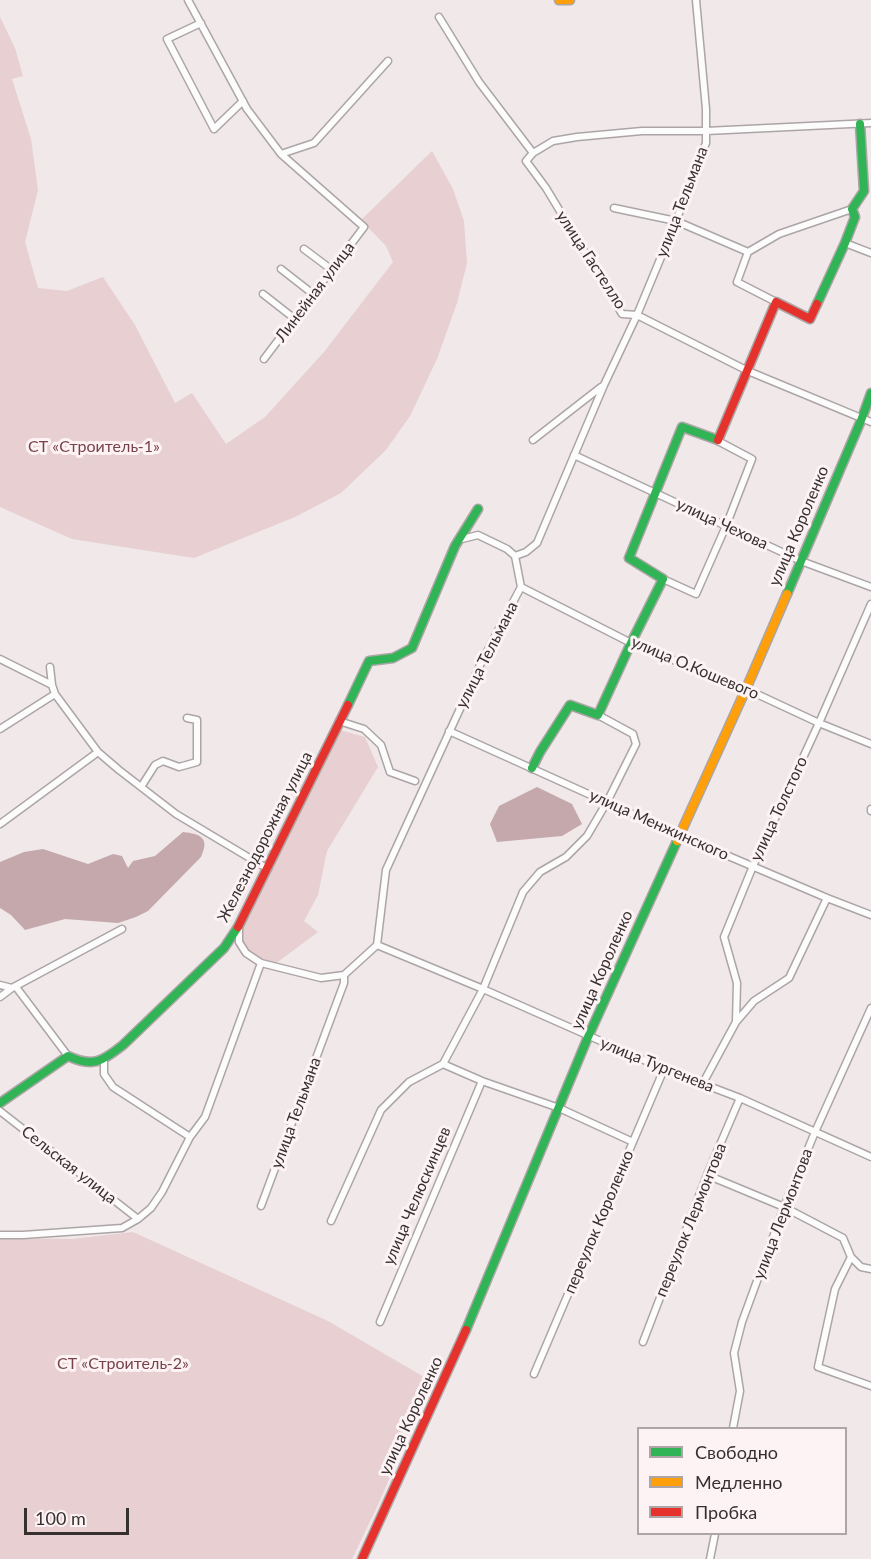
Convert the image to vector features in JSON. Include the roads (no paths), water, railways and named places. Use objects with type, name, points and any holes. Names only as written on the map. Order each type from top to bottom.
[{"type":"street","name":"Линейная улица","points":[[189,0],[247,109],[281,154],[364,227],[264,359]]},
{"type":"street","points":[[559,0],[570,0]]},
{"type":"street","name":"улица Тельмана","points":[[377,945],[386,870],[481,663],[521,587],[515,556],[526,552],[537,543],[637,315],[706,143],[706,109],[696,0]]},
{"type":"street","points":[[439,17],[479,82],[534,153],[553,141],[642,131],[706,131],[871,123]]},
{"type":"street","points":[[201,23],[167,39],[214,129],[243,101]]},
{"type":"street","points":[[281,154],[314,143],[388,60]]},
{"type":"street","points":[[852,209],[855,217],[810,319],[737,282],[748,252],[779,234],[852,209],[864,191],[860,124]]},
{"type":"street","name":"улица Гастелло","points":[[534,153],[526,161],[546,188],[622,314],[637,315],[748,370],[871,422]]},
{"type":"street","points":[[614,208],[676,221],[748,252]]},
{"type":"street","points":[[845,243],[871,253]]},
{"type":"street","points":[[304,249],[332,270]]},
{"type":"street","points":[[281,269],[313,294]]},
{"type":"street","points":[[263,294],[295,319]]},
{"type":"street","points":[[718,441],[776,302]]},
{"type":"street","points":[[533,440],[604,386]]},
{"type":"street","name":"улица Короленко","points":[[362,1559],[455,1357],[588,1037],[746,689],[871,393]]},
{"type":"street","points":[[682,427],[718,441],[752,459],[696,594],[663,579],[629,558],[682,427]]},
{"type":"street","name":"улица Чехова","points":[[574,455],[801,561],[871,587]]},
{"type":"street","name":"Железнодорожная улица","points":[[104,1060],[123,1045],[224,948],[239,926],[369,661],[393,658],[412,648],[458,540],[478,509]]},
{"type":"street","points":[[458,540],[478,535],[507,549],[515,556]]},
{"type":"street","points":[[598,715],[663,579]]},
{"type":"street","name":"улица О.Кошевого","points":[[521,587],[631,643],[746,689],[871,744]]},
{"type":"street","name":"улица Толстого","points":[[736,1022],[737,983],[724,937],[753,866],[871,603]]},
{"type":"street","points":[[0,659],[52,685]]},
{"type":"street","points":[[50,667],[55,694],[98,752],[176,814],[268,869]]},
{"type":"street","points":[[0,729],[55,694]]},
{"type":"street","points":[[331,1221],[381,1110],[409,1082],[443,1064],[483,989],[523,892],[540,872],[567,857],[587,837],[636,744],[633,734],[598,715],[570,705],[532,768]]},
{"type":"street","points":[[141,787],[154,765],[163,761],[180,767],[197,762],[197,720],[187,718]]},
{"type":"street","points":[[339,721],[364,729],[381,745],[390,772],[416,782]]},
{"type":"street","name":"улица Менжинского","points":[[449,731],[679,835],[871,915]]},
{"type":"street","points":[[0,824],[98,752]]},
{"type":"street","name":"улица Толстого","points":[[703,1083],[736,1022],[754,1000],[789,978],[827,898]]},
{"type":"street","points":[[239,926],[239,942],[246,953],[261,963],[321,978],[344,975],[377,945]]},
{"type":"street","points":[[0,997],[14,987],[122,930]]},
{"type":"street","name":"улица Тургенева","points":[[377,945],[483,989],[664,1070],[740,1098],[871,1157]]},
{"type":"street","points":[[0,1235],[122,1228],[151,1208],[190,1137],[205,1117],[261,963]]},
{"type":"street","name":"улица Тельмана","points":[[261,1206],[344,983],[344,975]]},
{"type":"street","points":[[0,985],[14,987],[68,1056],[79,1062],[92,1064],[104,1060],[104,1074],[113,1087],[190,1137]]},
{"type":"street","name":"улица Лермонтова","points":[[733,1427],[740,1391],[735,1353],[742,1322],[815,1132],[871,1008]]},
{"type":"street","points":[[0,1103],[68,1056]]},
{"type":"street","points":[[443,1064],[482,1081],[558,1108],[633,1142]]},
{"type":"street","name":"переулок Короленко","points":[[534,1374],[664,1070]]},
{"type":"street","name":"улица Челюскинцев","points":[[380,1322],[482,1081]]},
{"type":"street","name":"переулок Лермонтова","points":[[643,1342],[707,1175],[740,1098]]},
{"type":"street","name":"Сельская улица","points":[[0,1111],[138,1219]]},
{"type":"street","points":[[707,1175],[784,1208],[843,1238],[851,1257],[861,1267],[871,1269]]},
{"type":"street","points":[[851,1257],[835,1289],[818,1367],[871,1386]]},
{"type":"street","points":[[710,1559],[715,1535]]},
{"type":"park label","name":"СТ «Строитель-1»","points":[[94,447]]},
{"type":"park label","name":"СТ «Строитель-2»","points":[[123,1364]]}]
